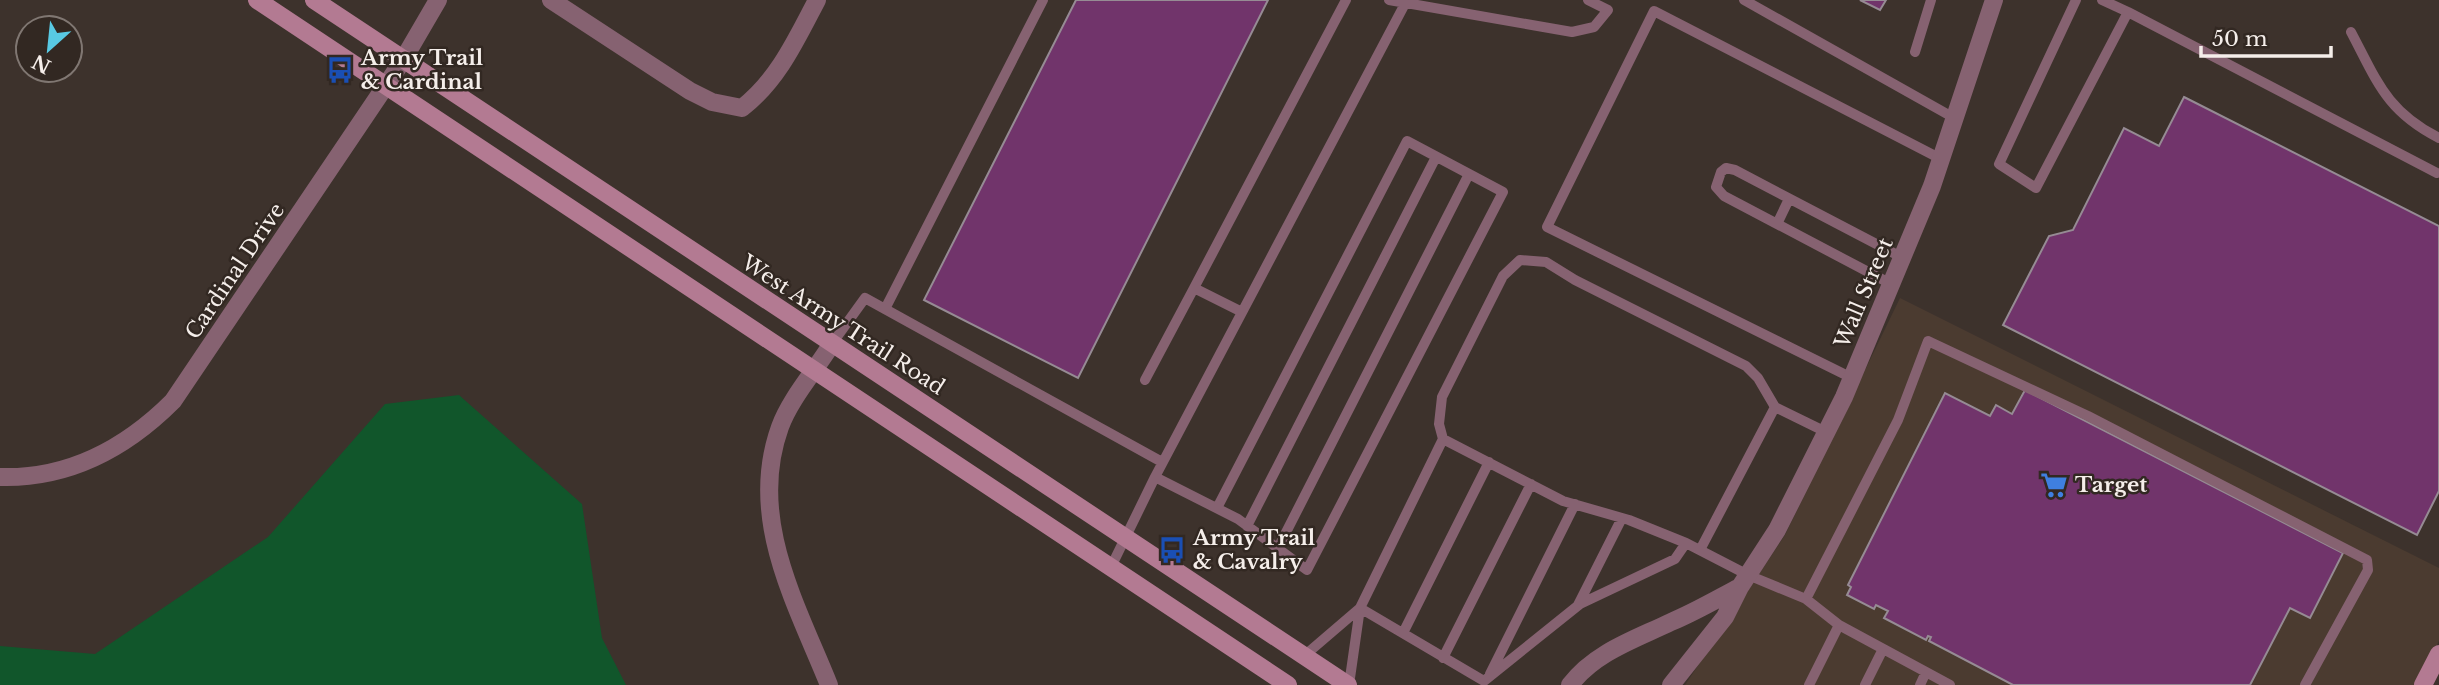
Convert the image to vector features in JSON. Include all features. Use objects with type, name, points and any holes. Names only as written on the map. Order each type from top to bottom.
[{"type":"main road","points":[[257,0],[1288,685]]},
{"type":"main road","name":"West Army Trail Road","points":[[314,0],[1348,685]]},
{"type":"main road","points":[[2423,685],[2439,654]]},
{"type":"street","name":"Cardinal Drive","points":[[0,477],[35,475],[78,467],[125,442],[164,410],[191,379],[403,60],[438,0]]},
{"type":"street","points":[[551,0],[690,91],[712,102],[742,108],[763,91],[776,75],[817,0]]},
{"type":"street","name":"Wall Street","points":[[1671,685],[1725,617],[1744,581],[1777,530],[1852,378],[1893,285],[1941,159],[1994,0]]},
{"type":"street","points":[[829,685],[775,551],[769,507],[770,460],[780,425],[831,345]]},
{"type":"street","name":"Wall Street","points":[[1570,685],[1577,675],[1621,643],[1670,623],[1744,581]]},
{"type":"lane","points":[[885,309],[1043,0]]},
{"type":"lane","points":[[1145,380],[1346,0]]},
{"type":"lane","points":[[1389,0],[1572,32],[1594,27],[1611,5],[1588,0]]},
{"type":"lane","points":[[1744,0],[1956,119]]},
{"type":"lane","points":[[1914,52],[1931,0]]},
{"type":"lane","points":[[2076,0],[1999,163],[2036,188],[2128,12]]},
{"type":"lane","points":[[2102,0],[2437,173]]},
{"type":"lane","points":[[1111,566],[1155,477],[1406,1]]},
{"type":"lane","points":[[1852,378],[1547,227],[1654,11],[1941,159]]},
{"type":"lane","points":[[2351,32],[2389,103],[2421,129],[2439,138]]},
{"type":"lane","points":[[1155,477],[1247,526],[1307,570],[1503,191],[1407,141],[1217,508]]},
{"type":"lane","points":[[1247,526],[1436,157]]},
{"type":"lane","points":[[1893,285],[1724,196],[1716,187],[1717,179],[1726,168],[1735,170],[1903,258]]},
{"type":"lane","points":[[1278,548],[1469,174]]},
{"type":"lane","points":[[1777,224],[1789,199]]},
{"type":"lane","points":[[1348,685],[1360,608],[1443,439],[1439,424],[1442,397],[1503,276],[1520,260],[1546,262],[1575,280],[1746,366],[1758,378],[1775,407],[1826,432]]},
{"type":"lane","points":[[1194,288],[1242,313]]},
{"type":"lane","points":[[831,345],[865,298],[1163,462]]},
{"type":"lane","points":[[1807,599],[1898,419],[1928,341],[2088,416],[2367,560],[2368,570],[2305,685]]},
{"type":"lane","points":[[1700,550],[1775,407]]},
{"type":"lane","points":[[1443,439],[1574,504],[1622,518],[1686,542],[1744,581],[1807,599],[1839,625],[1951,685]]},
{"type":"lane","points":[[1403,633],[1489,463]]},
{"type":"lane","points":[[1443,658],[1531,484]]},
{"type":"lane","points":[[1488,678],[1574,504]]},
{"type":"lane","points":[[1578,605],[1622,518]]},
{"type":"lane","points":[[1360,608],[1483,681],[1578,605],[1675,559],[1686,542]]},
{"type":"lane","points":[[1304,656],[1360,608]]},
{"type":"lane","points":[[1809,685],[1839,625]]},
{"type":"lane","points":[[1865,685],[1883,649]]},
{"type":"lane","points":[[1920,685],[1926,672]]},
{"type":"shaded area","points":[[1900,298],[2439,568],[2439,641],[2416,685],[1685,685],[1785,535]]},
{"type":"green space","points":[[459,395],[582,504],[602,638],[626,685],[0,685],[0,646],[95,654],[268,537],[385,404]]},
{"type":"building","points":[[1076,0],[1268,0],[1078,378],[924,300]]},
{"type":"building","points":[[1860,0],[1886,0],[1880,10]]},
{"type":"building","points":[[2184,97],[2439,226],[2439,491],[2417,535],[2003,325],[2049,236],[2073,230],[2124,128],[2159,146]]},
{"type":"building","name":"Target","points":[[2025,390],[2343,553],[2310,618],[2290,608],[2250,685],[2013,685],[1929,641],[1931,637],[1928,636],[1926,640],[1884,618],[1888,611],[1876,605],[1874,609],[1847,595],[1851,587],[1848,585],[1945,393],[1990,416],[1996,405],[2012,414]]},
{"type":"place","name":"Army Trail & Cardinal","points":[[340,70]]},
{"type":"place","name":"Target","points":[[2054,485]]},
{"type":"place","name":"Army Trail & Cavalry","points":[[1172,550]]}]
